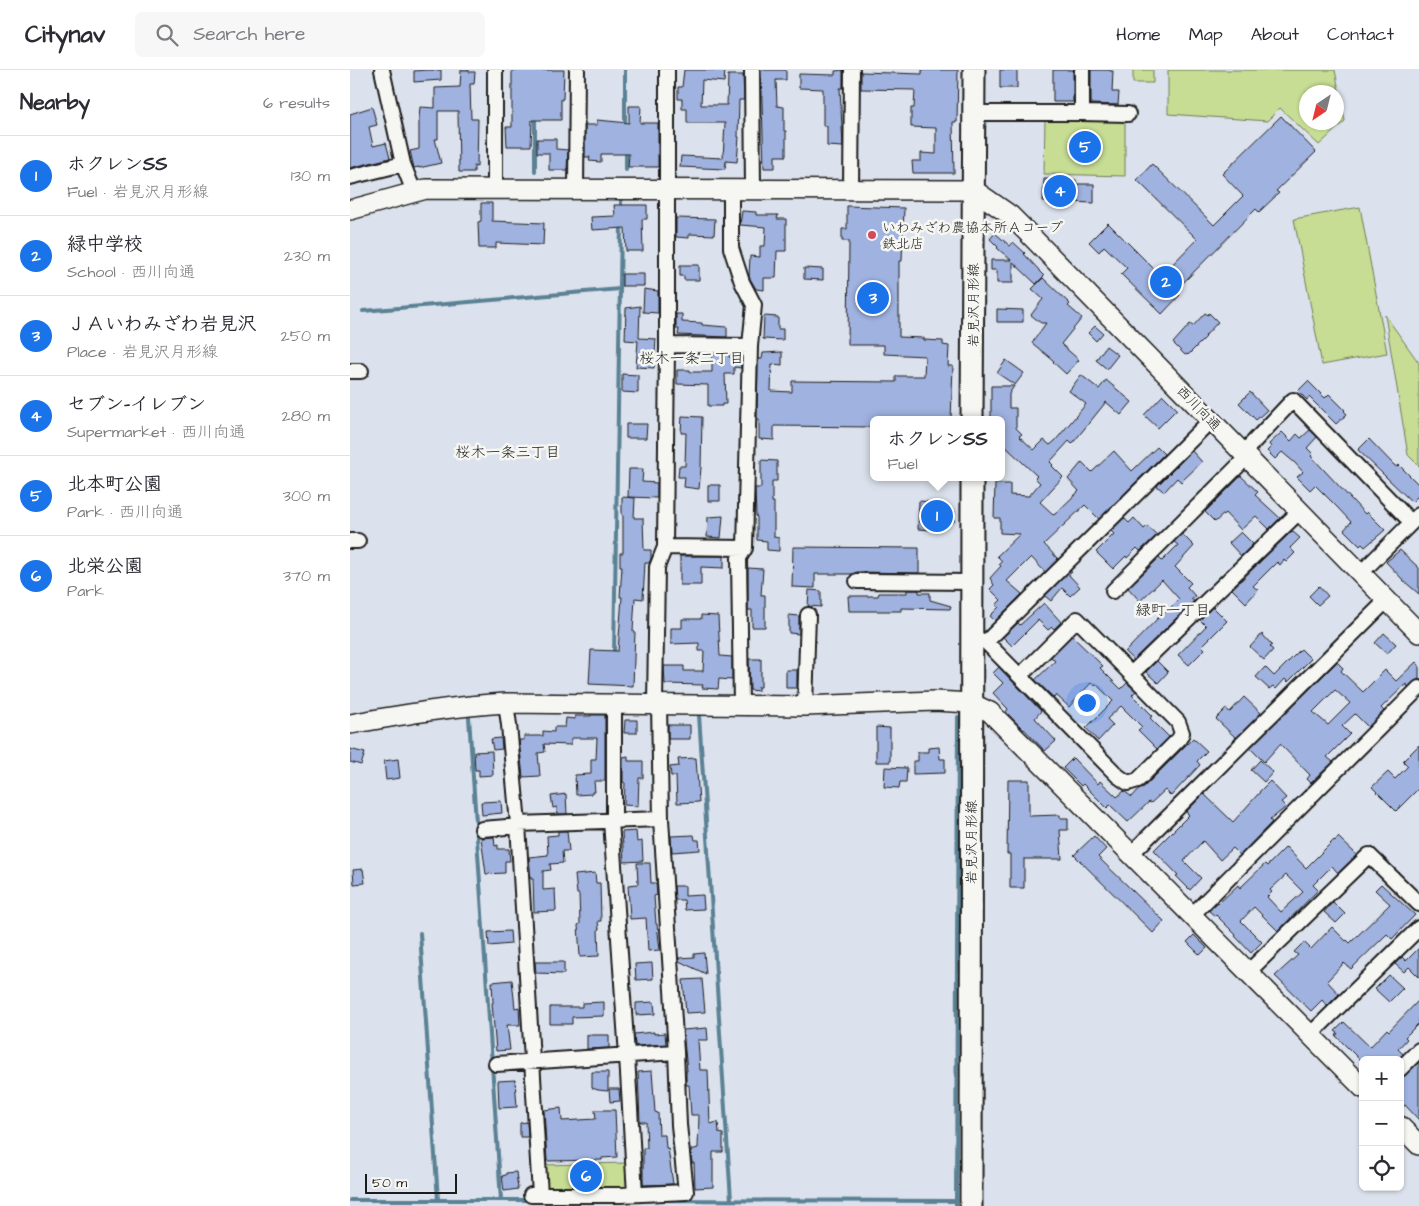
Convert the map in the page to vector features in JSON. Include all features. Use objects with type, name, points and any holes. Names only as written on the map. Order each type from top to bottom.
[{"type":"main road","name":"岩見沢月形線","points":[[972,416],[974,70]]},
{"type":"main road","name":"岩見沢月形線","points":[[971,1206],[971,703],[978,639],[972,582],[972,481]]},
{"type":"street","points":[[382,70],[403,164],[414,192]]},
{"type":"street","points":[[494,70],[495,189]]},
{"type":"street","points":[[576,189],[578,70]]},
{"type":"street","points":[[506,703],[510,725],[518,825],[530,1012],[536,1195],[620,1195],[686,1192],[679,1125],[661,819],[657,704],[657,567],[665,547],[667,70]]},
{"type":"street","points":[[752,70],[752,189]]},
{"type":"street","points":[[851,190],[852,70]]},
{"type":"street","points":[[1082,70],[1082,113]]},
{"type":"street","points":[[974,113],[1128,114]]},
{"type":"street","points":[[350,177],[403,164]]},
{"type":"street","points":[[350,210],[426,189],[974,190]]},
{"type":"street","points":[[732,190],[731,248],[742,282],[754,305],[750,346],[745,548],[739,558],[741,705]]},
{"type":"street","name":"西川向通","points":[[974,190],[1010,215],[1418,631]]},
{"type":"street","points":[[667,345],[750,346]]},
{"type":"street","points":[[1114,591],[1245,455],[1293,400],[1415,518],[1361,573]]},
{"type":"street","points":[[1020,676],[1077,618],[1178,722],[1182,733],[1179,739],[1138,780],[1128,783],[1118,776],[1020,676],[978,639],[1118,513],[1211,420]]},
{"type":"street","points":[[1131,674],[1300,511]]},
{"type":"street","points":[[665,547],[745,548]]},
{"type":"street","points":[[857,581],[972,582]]},
{"type":"street","points":[[1131,854],[1387,600]]},
{"type":"street","points":[[805,706],[808,615]]},
{"type":"street","points":[[1192,915],[1419,688]]},
{"type":"street","points":[[350,724],[434,710],[506,703],[805,706],[935,701],[971,703],[990,712],[1359,1084]]},
{"type":"street","points":[[614,703],[612,821],[635,1194]]},
{"type":"street","points":[[482,829],[518,825],[661,819]]},
{"type":"street","points":[[1248,972],[1368,855],[1419,904]]},
{"type":"street","points":[[1310,1035],[1419,928]]},
{"type":"street","points":[[1404,1065],[1419,1050]]},
{"type":"street","points":[[496,1064],[676,1052]]},
{"type":"street","points":[[1404,1130],[1419,1145]]},
{"type":"green space","points":[[1133,70],[1153,70],[1153,83],[1133,83]]},
{"type":"green space","points":[[1168,70],[1335,70],[1338,85],[1299,85],[1299,126],[1280,108],[1267,121],[1168,114]]},
{"type":"green space","points":[[1045,117],[1125,119],[1125,176],[1044,174]]},
{"type":"green space","points":[[1303,130],[1335,130],[1319,145]]},
{"type":"green space","points":[[1360,207],[1387,353],[1322,365],[1294,219]]},
{"type":"green space","points":[[1385,315],[1419,363],[1419,466],[1408,455]]},
{"type":"green space","points":[[628,1163],[629,1187],[625,1192],[543,1188],[543,1165]]},
{"type":"building","points":[[441,70],[441,80],[414,82],[414,71]]},
{"type":"building","points":[[461,70],[475,72],[474,84],[470,84],[471,119],[478,119],[477,167],[474,166],[474,172],[459,172],[458,111],[438,111],[438,139],[435,139],[441,163],[414,168],[410,151],[419,149],[420,107],[435,108],[435,88],[460,87]]},
{"type":"building","points":[[512,70],[564,70],[561,120],[532,120],[531,146],[507,146],[506,127],[512,127]]},
{"type":"building","points":[[684,70],[725,70],[724,82],[702,80],[701,105],[727,105],[728,75],[743,75],[744,100],[739,100],[737,162],[726,161],[725,169],[680,167],[681,156],[723,158],[725,123],[687,123],[687,109],[682,109],[682,99],[678,99],[678,87],[682,87]]},
{"type":"building","points":[[761,70],[786,70],[786,80],[776,80],[777,106],[784,107],[786,156],[775,156],[775,168],[764,168]]},
{"type":"building","points":[[843,70],[843,88],[840,88],[843,147],[827,146],[827,126],[823,126],[823,89],[799,88],[799,74],[835,75],[835,71]]},
{"type":"building","points":[[922,70],[958,70],[957,122],[953,122],[954,173],[913,173],[912,161],[921,161],[921,153],[936,154],[936,128],[911,127],[911,108],[914,108],[915,90],[861,89],[861,72],[922,74]]},
{"type":"building","points":[[1000,70],[1017,70],[1017,88],[1000,88]]},
{"type":"building","points":[[1053,70],[1073,70],[1073,102],[1053,102]]},
{"type":"building","points":[[1091,70],[1113,71],[1112,92],[1119,92],[1118,105],[1091,104]]},
{"type":"building","points":[[629,106],[641,106],[640,123],[658,123],[658,167],[628,167],[629,154],[601,154],[601,162],[589,161],[590,157],[585,157],[585,125],[597,125],[597,120],[629,123]]},
{"type":"building","points":[[372,107],[377,125],[369,127],[373,146],[386,143],[390,158],[350,168],[350,114]]},
{"type":"building","points":[[1281,116],[1316,152],[1276,191],[1279,193],[1259,212],[1256,209],[1175,291],[1180,295],[1162,314],[1121,274],[1127,268],[1104,246],[1099,252],[1089,242],[1108,223],[1161,276],[1197,239],[1137,180],[1152,164],[1214,225],[1243,196],[1222,174]]},
{"type":"building","points":[[537,139],[556,139],[556,149],[568,150],[567,170],[549,170],[549,153],[537,153]]},
{"type":"building","points":[[1044,179],[1076,180],[1076,184],[1094,184],[1094,203],[1043,201]]},
{"type":"building","points":[[481,203],[492,203],[492,221],[544,223],[543,245],[496,243],[496,248],[479,248],[478,222],[481,221]]},
{"type":"building","points":[[614,205],[647,205],[647,219],[642,219],[643,251],[626,251],[625,228],[592,230],[591,217],[615,216]]},
{"type":"building","points":[[847,206],[904,208],[902,261],[899,261],[899,337],[943,341],[943,345],[949,346],[948,366],[953,366],[951,416],[870,416],[870,427],[774,426],[774,440],[759,439],[759,419],[757,418],[758,359],[762,359],[763,353],[782,352],[782,365],[772,364],[771,391],[792,392],[792,381],[896,382],[896,376],[924,376],[925,356],[884,354],[884,345],[848,345],[849,241],[842,241],[842,229],[847,229]]},
{"type":"building","points":[[742,211],[756,212],[756,215],[778,215],[777,219],[786,219],[786,251],[777,251],[776,278],[764,278],[764,290],[756,289],[749,277],[750,256],[760,257],[760,246],[765,246],[766,227],[740,225]]},
{"type":"building","points":[[676,218],[715,219],[714,235],[689,234],[689,238],[676,237]]},
{"type":"building","points":[[995,233],[1010,246],[1013,242],[1044,276],[1036,284],[1013,262],[1013,283],[997,283],[997,270],[991,270],[991,260],[1011,260],[990,239]]},
{"type":"building","points":[[680,265],[699,265],[699,280],[684,280],[684,276],[680,276]]},
{"type":"building","points":[[804,268],[823,269],[823,280],[804,279]]},
{"type":"building","points":[[622,274],[644,274],[644,286],[622,286]]},
{"type":"building","points":[[1043,278],[1070,304],[1068,306],[1082,318],[1061,344],[1079,360],[1066,374],[1054,361],[1032,343],[1046,323],[1041,323],[1031,315],[1043,299],[1032,289]]},
{"type":"building","points":[[644,289],[658,291],[658,313],[643,312]]},
{"type":"building","points":[[640,306],[639,338],[656,339],[654,368],[636,367],[638,341],[625,340],[626,308]]},
{"type":"building","points":[[997,309],[1023,310],[1023,322],[997,322]]},
{"type":"building","points":[[1205,313],[1208,315],[1209,313],[1218,322],[1188,355],[1185,355],[1173,343],[1190,324],[1193,326]]},
{"type":"building","points":[[676,314],[682,314],[682,322],[727,327],[727,337],[678,335],[679,329],[676,329]]},
{"type":"building","points":[[764,316],[778,317],[778,329],[783,329],[783,340],[763,339]]},
{"type":"building","points":[[1095,326],[1103,333],[1096,341],[1088,333]]},
{"type":"building","points":[[1106,346],[1118,355],[1107,369],[1096,360]]},
{"type":"building","points":[[729,354],[729,357],[741,358],[741,368],[734,367],[734,374],[725,374],[726,404],[722,404],[722,406],[708,406],[708,385],[677,384],[677,370],[712,372],[712,355]]},
{"type":"building","points":[[1006,360],[1024,373],[1015,385],[997,373]]},
{"type":"building","points":[[622,374],[638,375],[638,393],[622,392]]},
{"type":"building","points":[[1081,375],[1099,389],[1106,380],[1132,402],[1121,415],[1106,402],[1072,444],[1069,441],[1050,462],[1063,477],[1040,502],[1054,515],[1079,491],[1068,479],[1082,462],[1092,472],[1114,451],[1132,471],[1157,447],[1164,454],[1099,519],[1085,505],[1044,544],[1058,559],[1045,572],[1031,557],[1007,581],[1022,594],[995,621],[990,616],[999,607],[996,605],[1001,600],[990,589],[994,585],[990,578],[1001,566],[999,564],[1002,561],[997,556],[1020,534],[1000,533],[1000,518],[994,518],[995,484],[1010,484],[1010,495],[1029,496],[1040,483],[1035,478],[1037,476],[1005,448],[1005,416],[991,416],[991,386],[1014,386],[1009,394],[1009,408],[1016,408],[1016,428],[1022,434],[1019,436],[1034,450],[1044,440],[1050,445],[1055,441],[1086,404],[1069,391]]},
{"type":"building","points":[[1308,381],[1325,398],[1329,394],[1345,410],[1347,414],[1336,424],[1309,397],[1307,400],[1298,391]]},
{"type":"building","points":[[1250,392],[1267,410],[1256,420],[1239,403]]},
{"type":"building","points":[[1163,395],[1177,409],[1158,428],[1144,415]]},
{"type":"building","points":[[682,416],[702,417],[699,489],[684,487],[685,477],[678,477],[679,466],[685,466],[686,433],[681,433]]},
{"type":"building","points":[[626,424],[647,424],[646,438],[626,438]]},
{"type":"building","points":[[1310,430],[1317,437],[1307,448],[1313,454],[1311,456],[1365,514],[1367,512],[1385,530],[1365,547],[1362,544],[1360,546],[1344,530],[1351,522],[1337,507],[1315,485],[1310,490],[1297,477],[1303,472],[1295,463],[1282,452],[1275,459],[1267,451],[1271,447],[1269,444],[1282,432],[1291,441],[1297,434],[1301,438]]},
{"type":"building","points":[[1369,439],[1394,465],[1397,467],[1399,465],[1419,485],[1419,495],[1412,502],[1358,450]]},
{"type":"building","points":[[1192,451],[1202,462],[1181,482],[1177,478],[1164,492],[1157,486]]},
{"type":"building","points":[[761,460],[777,461],[777,481],[772,481],[772,502],[774,502],[774,537],[779,538],[779,551],[767,550],[767,541],[757,540],[755,488],[761,488]]},
{"type":"building","points":[[629,469],[643,469],[642,482],[657,483],[657,498],[628,497]]},
{"type":"building","points":[[1241,476],[1258,492],[1255,495],[1280,518],[1269,529],[1256,516],[1241,530],[1225,513],[1215,522],[1205,512]]},
{"type":"building","points":[[708,485],[720,485],[720,501],[708,501]]},
{"type":"building","points":[[622,497],[635,498],[634,518],[643,518],[644,550],[651,550],[651,559],[649,563],[645,563],[643,599],[635,598],[633,686],[589,684],[591,650],[618,651],[622,597],[620,597],[622,566],[620,566],[620,553],[623,553]]},
{"type":"building","points":[[919,501],[932,502],[932,510],[955,511],[954,522],[934,521],[933,530],[918,529]]},
{"type":"building","points":[[723,516],[721,538],[707,537],[708,517]]},
{"type":"building","points":[[1124,518],[1129,523],[1134,518],[1144,529],[1147,526],[1157,535],[1140,551],[1137,548],[1127,558],[1126,556],[1113,569],[1096,552],[1114,534],[1111,531]]},
{"type":"building","points":[[1292,531],[1300,538],[1290,548],[1295,553],[1280,565],[1277,562],[1253,586],[1258,590],[1246,603],[1232,589]]},
{"type":"building","points":[[1241,532],[1253,544],[1241,556],[1229,543]]},
{"type":"building","points":[[1182,534],[1194,546],[1175,567],[1191,583],[1187,587],[1195,596],[1191,599],[1194,601],[1133,660],[1125,652],[1179,599],[1162,580],[1140,601],[1128,588],[1159,558],[1162,561],[1178,545],[1174,542]]},
{"type":"building","points":[[793,547],[919,548],[919,573],[857,572],[852,574],[815,574],[815,588],[792,587]]},
{"type":"building","points":[[1400,550],[1419,568],[1419,594],[1386,562]]},
{"type":"building","points":[[680,556],[724,556],[724,568],[701,567],[701,585],[680,585]]},
{"type":"building","points":[[748,568],[763,569],[761,595],[765,595],[765,627],[752,627],[752,610],[748,610]]},
{"type":"building","points":[[1070,571],[1072,572],[1069,575],[1080,587],[1070,596],[1062,588],[1051,601],[1045,596]]},
{"type":"building","points":[[1319,586],[1328,596],[1318,605],[1309,596]]},
{"type":"building","points":[[809,590],[821,591],[821,607],[808,606]]},
{"type":"building","points":[[907,590],[919,590],[919,593],[930,593],[930,600],[951,606],[950,609],[901,608],[901,611],[849,611],[848,596],[878,596],[879,593],[907,593]]},
{"type":"building","points":[[1044,603],[1061,622],[1054,629],[1052,627],[1048,630],[1038,620],[1012,646],[1003,637],[1018,623],[1020,625]]},
{"type":"building","points":[[1213,607],[1227,621],[1202,646],[1205,649],[1189,665],[1178,655],[1206,626],[1200,620]]},
{"type":"building","points":[[701,615],[718,616],[720,656],[732,657],[732,680],[719,679],[718,689],[702,688],[703,685],[665,684],[664,666],[684,666],[684,671],[703,671],[704,651],[699,651],[699,643],[671,644],[671,628],[682,628],[682,619],[701,619]]},
{"type":"building","points":[[789,615],[799,616],[799,634],[789,633]]},
{"type":"building","points":[[1384,633],[1396,644],[1387,654],[1375,643]]},
{"type":"building","points":[[1262,634],[1272,645],[1270,647],[1273,650],[1264,660],[1250,647]]},
{"type":"building","points":[[1073,635],[1103,666],[1100,668],[1121,689],[1127,683],[1136,691],[1132,695],[1153,716],[1150,718],[1169,737],[1157,749],[1138,730],[1142,727],[1121,706],[1107,719],[1113,725],[1098,741],[1086,728],[1113,701],[1096,684],[1091,683],[1069,707],[1056,695],[1054,698],[1035,680],[1055,661],[1051,657]]},
{"type":"building","points":[[1301,649],[1311,659],[1288,682],[1285,679],[1276,689],[1273,686],[1269,689],[1256,677],[1265,667],[1274,676]]},
{"type":"building","points":[[749,659],[761,659],[761,687],[758,687],[758,691],[750,690]]},
{"type":"building","points":[[1157,661],[1168,672],[1158,683],[1146,672]]},
{"type":"building","points":[[1337,662],[1343,668],[1341,671],[1363,692],[1385,670],[1396,681],[1416,662],[1419,665],[1419,679],[1408,687],[1406,684],[1381,708],[1384,711],[1368,727],[1355,714],[1342,726],[1350,734],[1327,757],[1333,762],[1311,783],[1307,779],[1310,775],[1280,744],[1264,762],[1250,748]],"holes":[[[1335,690],[1350,703],[1328,725],[1313,712]]]},
{"type":"building","points":[[999,667],[1041,711],[1035,718],[1056,741],[1045,751],[1006,712],[1008,709],[993,693],[1003,683],[993,673]]},
{"type":"building","points":[[786,670],[797,670],[797,688],[786,688]]},
{"type":"building","points":[[1244,697],[1261,713],[1236,738],[1216,719],[1226,709],[1230,712]]},
{"type":"building","points":[[605,715],[605,781],[594,781],[595,792],[592,792],[592,794],[576,795],[575,775],[591,774],[591,759],[596,759],[597,738],[571,738],[571,745],[544,744],[545,752],[538,753],[540,776],[523,777],[519,740],[524,740],[524,736],[543,736],[543,731],[554,732],[554,727],[565,727],[566,718],[575,719],[575,716]]},
{"type":"building","points":[[625,720],[637,720],[637,733],[624,733]]},
{"type":"building","points":[[668,725],[690,725],[690,739],[668,739]]},
{"type":"building","points":[[876,727],[890,728],[890,762],[876,762]]},
{"type":"building","points":[[501,738],[502,749],[493,750],[491,739]]},
{"type":"building","points":[[1193,738],[1207,751],[1197,761],[1200,765],[1171,796],[1165,790],[1128,822],[1110,805],[1107,808],[1083,784],[1081,786],[1063,768],[1073,758],[1098,784],[1100,781],[1117,797],[1124,791],[1132,797]]},
{"type":"building","points":[[1419,745],[1419,788],[1396,811],[1372,787],[1388,772],[1395,779],[1408,766],[1403,761]]},
{"type":"building","points":[[939,747],[940,759],[945,759],[945,773],[913,774],[913,761],[918,761],[918,752],[928,752],[928,748]]},
{"type":"building","points":[[350,749],[365,753],[361,765],[350,762]]},
{"type":"building","points":[[492,751],[493,775],[479,776],[479,770],[475,770],[474,752]]},
{"type":"building","points":[[628,756],[628,761],[643,761],[643,778],[639,778],[638,806],[624,805],[623,757]]},
{"type":"building","points":[[696,758],[699,802],[677,803],[676,776],[671,776],[670,767],[679,766],[678,759]]},
{"type":"building","points":[[398,759],[400,778],[386,780],[384,761]]},
{"type":"building","points":[[1260,760],[1273,772],[1264,782],[1251,770]]},
{"type":"building","points":[[885,767],[907,768],[906,782],[900,782],[899,788],[884,787]]},
{"type":"building","points":[[1008,780],[1029,780],[1029,816],[1060,815],[1060,818],[1068,818],[1068,830],[1060,830],[1062,859],[1024,859],[1024,888],[1010,888],[1010,854],[1007,854]]},
{"type":"building","points":[[1270,781],[1286,798],[1281,802],[1286,807],[1270,820],[1272,822],[1240,855],[1233,848],[1220,860],[1203,841],[1184,861],[1201,878],[1190,890],[1154,850],[1189,815],[1186,812],[1204,794],[1233,822]]},
{"type":"building","points":[[566,794],[567,814],[557,814],[557,807],[553,808],[551,796]]},
{"type":"building","points":[[501,801],[502,813],[482,815],[481,802]]},
{"type":"building","points":[[558,831],[567,831],[569,851],[562,851],[563,863],[550,864],[551,870],[543,871],[543,890],[555,889],[556,911],[534,912],[533,879],[531,879],[529,857],[548,855],[547,836],[558,835]]},
{"type":"building","points":[[636,831],[637,842],[642,841],[643,861],[624,862],[622,832]]},
{"type":"building","points":[[694,835],[695,840],[699,840],[700,850],[672,852],[671,836]]},
{"type":"building","points":[[1094,836],[1106,849],[1098,857],[1164,921],[1153,933],[1074,855]]},
{"type":"building","points":[[494,837],[495,846],[498,845],[498,849],[509,849],[510,861],[505,861],[505,873],[486,874],[481,838]]},
{"type":"building","points":[[1338,837],[1357,855],[1338,873],[1332,866],[1313,885],[1318,890],[1278,931],[1254,907],[1241,921],[1262,942],[1251,953],[1216,915],[1209,911],[1238,885],[1240,888],[1265,864],[1267,866],[1286,847],[1306,868]],"holes":[[[1286,875],[1303,892],[1281,912],[1267,897],[1272,892],[1270,890]]]},
{"type":"building","points":[[637,863],[650,863],[651,883],[656,883],[657,895],[654,896],[660,950],[648,951],[646,918],[630,919],[628,885],[638,884]]},
{"type":"building","points":[[363,869],[365,883],[354,884],[353,870]]},
{"type":"building","points":[[595,873],[596,883],[600,883],[601,921],[598,921],[599,956],[580,957],[579,894],[577,894],[575,875]]},
{"type":"building","points":[[1381,884],[1415,915],[1392,939],[1387,934],[1351,969],[1344,963],[1327,981],[1339,994],[1327,1006],[1322,1000],[1311,1011],[1275,976],[1298,955],[1294,952],[1304,942],[1311,949],[1332,927],[1350,943],[1390,904],[1375,890]]},
{"type":"building","points":[[674,886],[685,886],[685,896],[703,895],[704,909],[685,910],[684,900],[675,900]]},
{"type":"building","points":[[1333,902],[1345,914],[1336,923],[1324,912]]},
{"type":"building","points":[[510,931],[511,944],[489,946],[488,932]]},
{"type":"building","points":[[1194,935],[1207,948],[1200,955],[1187,942]]},
{"type":"building","points":[[1419,948],[1419,977],[1409,967],[1404,972],[1395,964],[1402,957],[1406,961]]},
{"type":"building","points":[[704,953],[706,974],[679,961],[679,958],[694,957],[694,954]]},
{"type":"building","points":[[535,962],[564,962],[564,974],[536,973]]},
{"type":"building","points":[[652,963],[653,979],[636,980],[635,964]]},
{"type":"building","points":[[1389,975],[1403,988],[1389,1002],[1375,989]]},
{"type":"building","points":[[702,979],[705,1012],[686,1013],[683,980]]},
{"type":"building","points":[[512,980],[515,1008],[519,1007],[520,1025],[507,1025],[510,1050],[496,1051],[492,982]]},
{"type":"building","points":[[1419,1000],[1419,1023],[1405,1037],[1407,1039],[1398,1049],[1403,1054],[1401,1056],[1359,1056],[1359,1059],[1336,1036],[1338,1033],[1335,1031],[1344,1022],[1370,1047],[1387,1029],[1389,1031]]},
{"type":"building","points":[[604,1002],[604,1016],[572,1017],[572,1024],[550,1024],[550,1007],[582,1007],[582,1003]]},
{"type":"building","points":[[654,1002],[655,1014],[636,1015],[636,1003]]},
{"type":"building","points":[[707,1028],[708,1040],[698,1040],[700,1070],[708,1070],[710,1124],[718,1122],[719,1133],[723,1134],[723,1152],[713,1152],[713,1187],[695,1188],[694,1163],[692,1163],[691,1150],[698,1148],[699,1115],[691,1115],[689,1085],[686,1085],[687,1071],[683,1030]]},
{"type":"building","points":[[654,1032],[654,1034],[665,1033],[666,1044],[635,1046],[634,1034]]},
{"type":"building","points":[[587,1035],[609,1035],[609,1048],[587,1049]]},
{"type":"building","points":[[1419,1062],[1419,1120],[1404,1106],[1404,1076]]},
{"type":"building","points":[[652,1071],[659,1135],[665,1135],[673,1184],[643,1185],[643,1148],[647,1148],[646,1122],[640,1122],[638,1072]]},
{"type":"building","points":[[592,1072],[608,1072],[608,1091],[592,1088]]},
{"type":"building","points":[[515,1080],[517,1107],[499,1108],[498,1081]]},
{"type":"building","points":[[609,1089],[619,1089],[620,1101],[610,1102]]},
{"type":"building","points":[[561,1108],[562,1121],[596,1119],[595,1110],[615,1110],[617,1157],[602,1158],[602,1160],[547,1161],[544,1110]]},
{"type":"building","points":[[527,1122],[528,1137],[520,1137],[520,1123]]},
{"type":"building","points":[[516,1172],[518,1189],[504,1191],[502,1176],[506,1175],[506,1173]]},
{"type":"waterway","points":[[625,70],[625,128]]},
{"type":"waterway","points":[[535,117],[535,171]]},
{"type":"waterway","points":[[626,150],[626,170]]},
{"type":"waterway","points":[[621,200],[621,210]]},
{"type":"waterway","points":[[614,655],[621,224]]},
{"type":"waterway","points":[[363,311],[620,289]]},
{"type":"waterway","points":[[699,715],[731,1200]]},
{"type":"waterway","points":[[469,717],[501,1200]]},
{"type":"waterway","points":[[956,1206],[958,717]]},
{"type":"waterway","points":[[420,933],[438,1200]]},
{"type":"waterway","points":[[350,1200],[530,1200]]},
{"type":"waterway","points":[[652,1200],[956,1201]]},
{"type":"place","name":"北本町公園","points":[[1085,147]]},
{"type":"place","name":"セブン-イレブン","points":[[1060,191]]},
{"type":"place","name":"いわみざわ農協本所Ａコープ 鉄北店","points":[[872,235]]},
{"type":"place","name":"緑中学校","points":[[1166,282]]},
{"type":"place","name":"ＪＡいわみざわ岩見沢","points":[[873,298]]},
{"type":"place","name":"ホクレンSS","points":[[937,516]]},
{"type":"place","name":"北栄公園","points":[[586,1176]]},
{"type":"district","name":"桜木一条二丁目","points":[[692,358]]},
{"type":"district","name":"桜木一条三丁目","points":[[508,452]]},
{"type":"district","name":"緑町一丁目","points":[[1173,610]]}]
